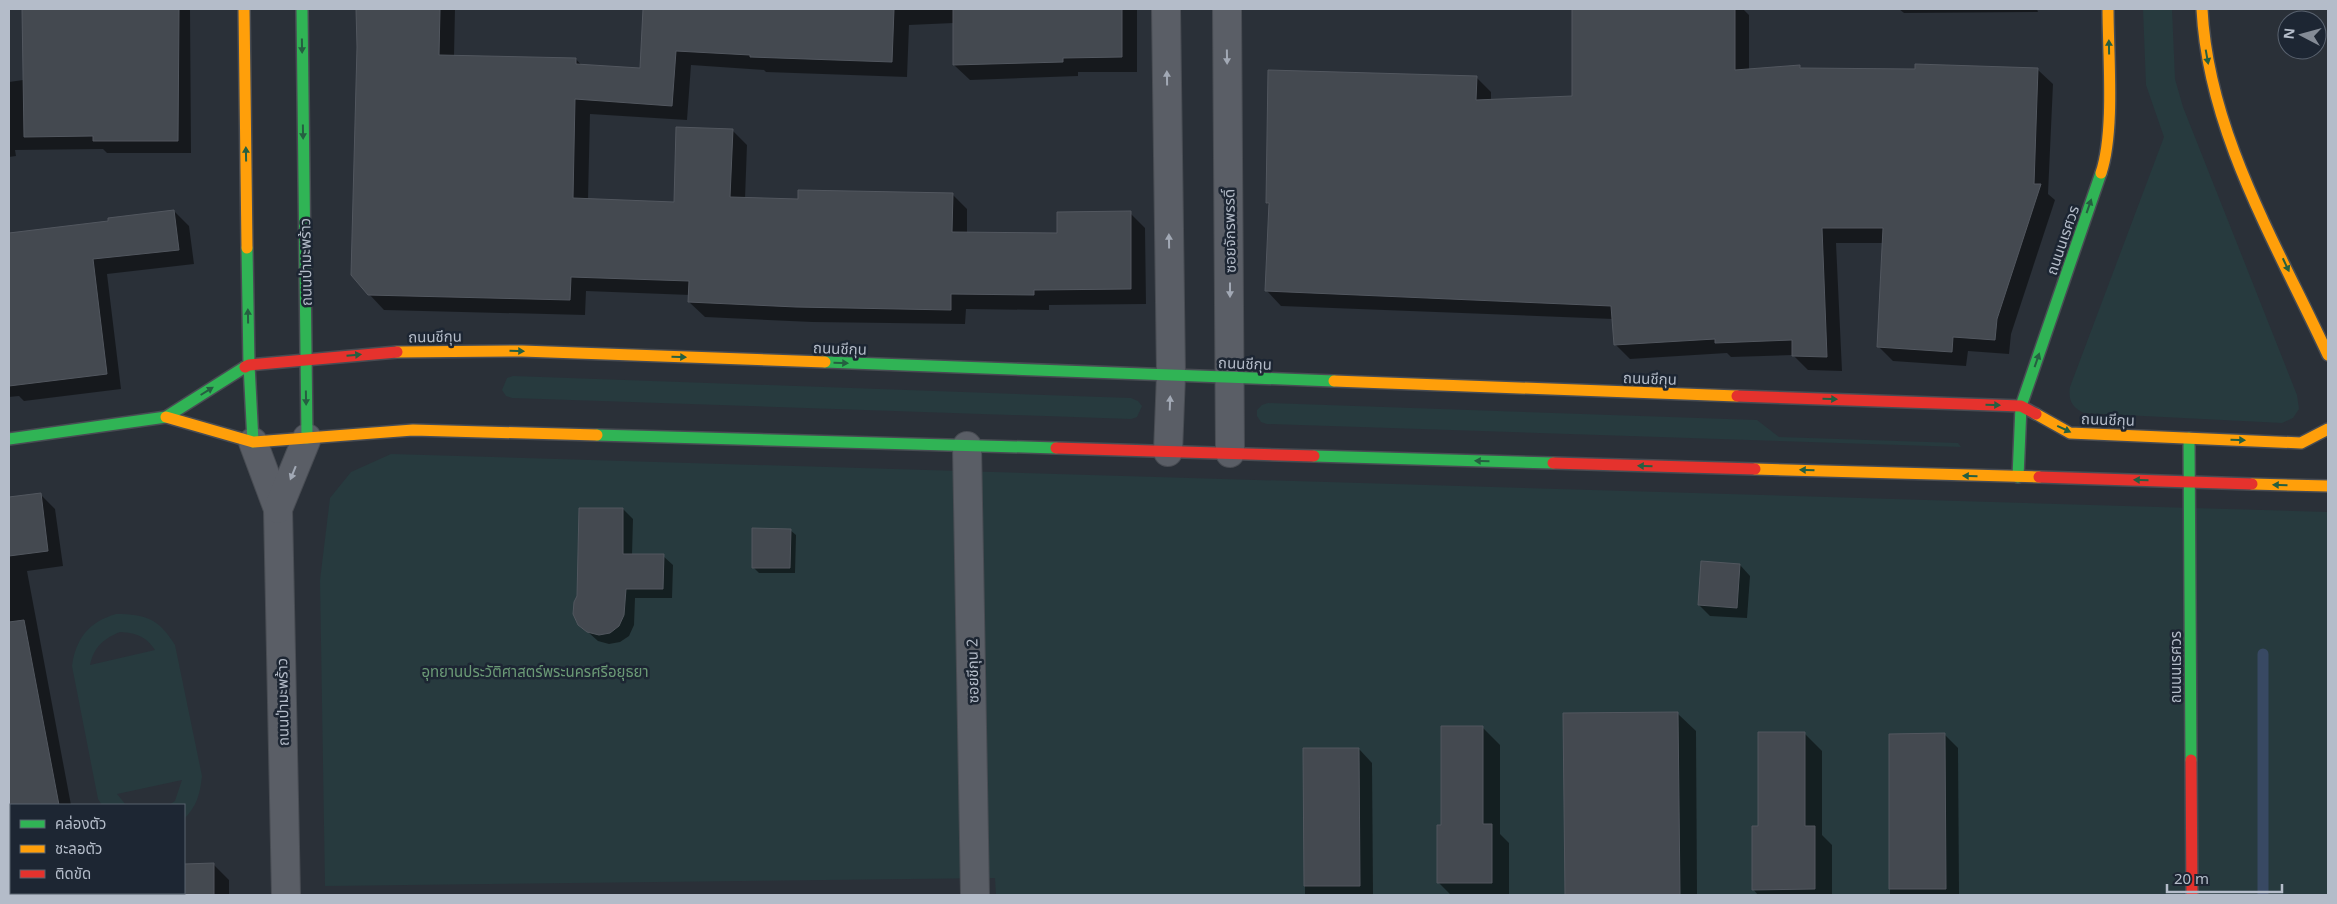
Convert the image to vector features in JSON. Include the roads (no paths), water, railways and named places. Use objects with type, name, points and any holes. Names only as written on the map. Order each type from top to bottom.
[{"type":"main road","name":"ถนนป่ามะพร้าว","points":[[244,9],[249,365],[253,442]]},
{"type":"main road","name":"ถนนป่ามะพร้าว","points":[[302,9],[307,438]]},
{"type":"main road","name":"ถนนนเรศวร","points":[[2018,477],[2021,406],[2104,163],[2110,106],[2108,9]]},
{"type":"main road","points":[[2202,9],[2202,29],[2213,90],[2239,166],[2328,355]]},
{"type":"main road","name":"ถนนชีกุน","points":[[166,417],[249,365],[416,350],[522,351],[2021,406],[2070,433],[2301,443],[2328,429]]},
{"type":"main road","name":"ถนนชีกุน","points":[[9,439],[166,417],[253,442],[413,430],[2328,486]]},
{"type":"main road","name":"ถนนนเรศวร","points":[[2189,438],[2192,895]]},
{"type":"street","points":[[1166,9],[1170,375],[1168,452]]},
{"type":"street","name":"ซอยจักรพรรดิ์","points":[[1227,9],[1231,377],[1230,454]]},
{"type":"street","name":"ถนนป่ามะพร้าว","points":[[278,509],[307,438]]},
{"type":"street","name":"ถนนป่ามะพร้าว","points":[[253,442],[278,509],[286,895]]},
{"type":"street","name":"ซอยชีกุน 2","points":[[966,446],[975,895]]},
{"type":"waterway","points":[[2263,654],[2263,895]]},
{"type":"park label","name":"อุทยานประวัติศาสตร์พระนครศรีอยุธยา","points":[[535,671]]}]
